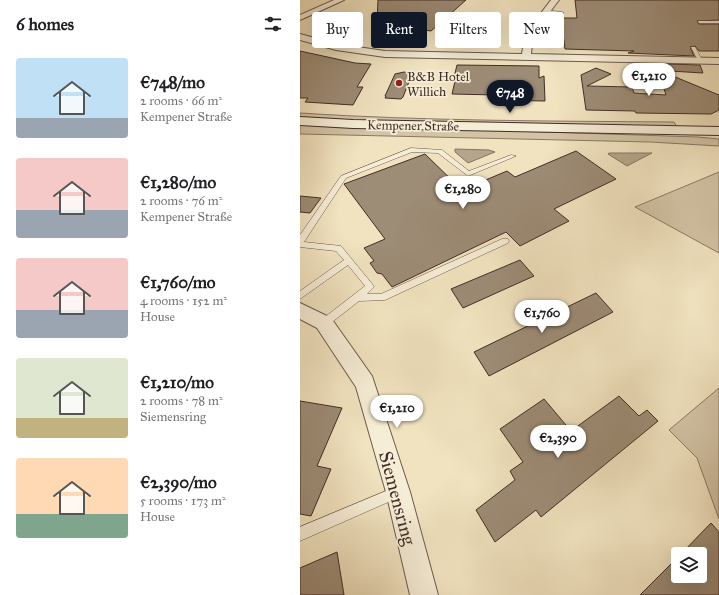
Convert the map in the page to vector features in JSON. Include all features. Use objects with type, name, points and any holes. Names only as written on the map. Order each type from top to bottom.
[{"type":"main road","name":"Kempener Straße","points":[[300,121],[353,124],[719,131]]},
{"type":"main road","points":[[681,130],[719,136]]},
{"type":"street","points":[[300,18],[340,0]]},
{"type":"street","points":[[526,57],[529,34],[555,0]]},
{"type":"street","points":[[300,37],[336,47],[385,54],[700,59],[719,61]]},
{"type":"street","name":"Siemensring","points":[[300,310],[324,323],[365,383],[398,492],[424,595]]},
{"type":"lane","points":[[546,11],[554,12]]},
{"type":"lane","points":[[700,22],[719,22]]},
{"type":"lane","points":[[693,48],[700,59]]},
{"type":"lane","points":[[324,323],[370,286],[338,248],[300,242],[343,177],[411,150],[440,151],[468,174],[513,156]]},
{"type":"lane","points":[[357,297],[382,298],[505,241]]},
{"type":"lane","points":[[300,296],[349,260]]},
{"type":"lane","points":[[300,534],[398,492]]},
{"type":"shaded area","points":[[300,113],[440,119],[674,122],[677,127],[358,121],[300,118]]},
{"type":"shaded area","points":[[300,124],[698,137],[719,139],[719,146],[650,142],[300,134]]},
{"type":"shaded area","points":[[455,149],[489,150],[495,152],[468,163],[455,152]]},
{"type":"shaded area","points":[[652,153],[627,166],[608,154]]},
{"type":"shaded area","points":[[719,172],[719,253],[635,207]]},
{"type":"shaded area","points":[[719,388],[719,519],[697,458],[669,430]]},
{"type":"building","points":[[378,0],[466,0],[452,12],[435,12],[435,27],[431,31],[427,30],[427,12],[377,12]]},
{"type":"building","points":[[575,0],[719,0],[719,20],[697,21],[699,24],[719,24],[719,51],[699,51],[695,46],[690,47],[694,56],[628,53],[634,51],[565,49],[564,18],[577,18]]},
{"type":"building","points":[[300,51],[355,63],[371,64],[357,87],[363,87],[353,105],[305,102],[308,98],[300,98]]},
{"type":"building","points":[[668,64],[700,65],[703,73],[670,71]]},
{"type":"building","points":[[457,65],[539,66],[539,78],[544,76],[545,101],[495,100],[496,95],[452,94]]},
{"type":"building","points":[[596,68],[611,74],[587,86],[632,87],[634,93],[666,95],[661,79],[668,74],[719,95],[719,110],[711,114],[636,113],[635,111],[586,110],[581,75]]},
{"type":"building","points":[[404,72],[412,74],[403,97],[401,99],[385,98],[395,74]]},
{"type":"building","points":[[576,151],[616,179],[554,209],[569,221],[520,246],[506,232],[392,287],[382,274],[377,273],[370,263],[374,261],[364,248],[385,239],[344,184],[425,154],[462,190],[507,171],[515,177]]},
{"type":"building","points":[[300,196],[321,198],[310,213],[300,212]]},
{"type":"building","points":[[520,260],[534,276],[463,308],[451,289]]},
{"type":"building","points":[[596,293],[613,312],[489,376],[474,352]]},
{"type":"building","points":[[619,396],[639,416],[647,410],[658,421],[541,517],[536,510],[495,542],[476,510],[515,480],[510,471],[523,462],[500,429],[544,399],[571,431]]},
{"type":"building","points":[[300,401],[342,408],[317,466],[331,469],[311,516],[300,514]]},
{"type":"building","points":[[711,523],[719,532],[719,595],[640,595],[671,564],[671,583],[707,583],[707,547],[688,547]]},
{"type":"building","points":[[337,552],[344,595],[300,595],[300,568]]},
{"type":"place","name":"B&B Hotel Willich","points":[[399,83]]}]
